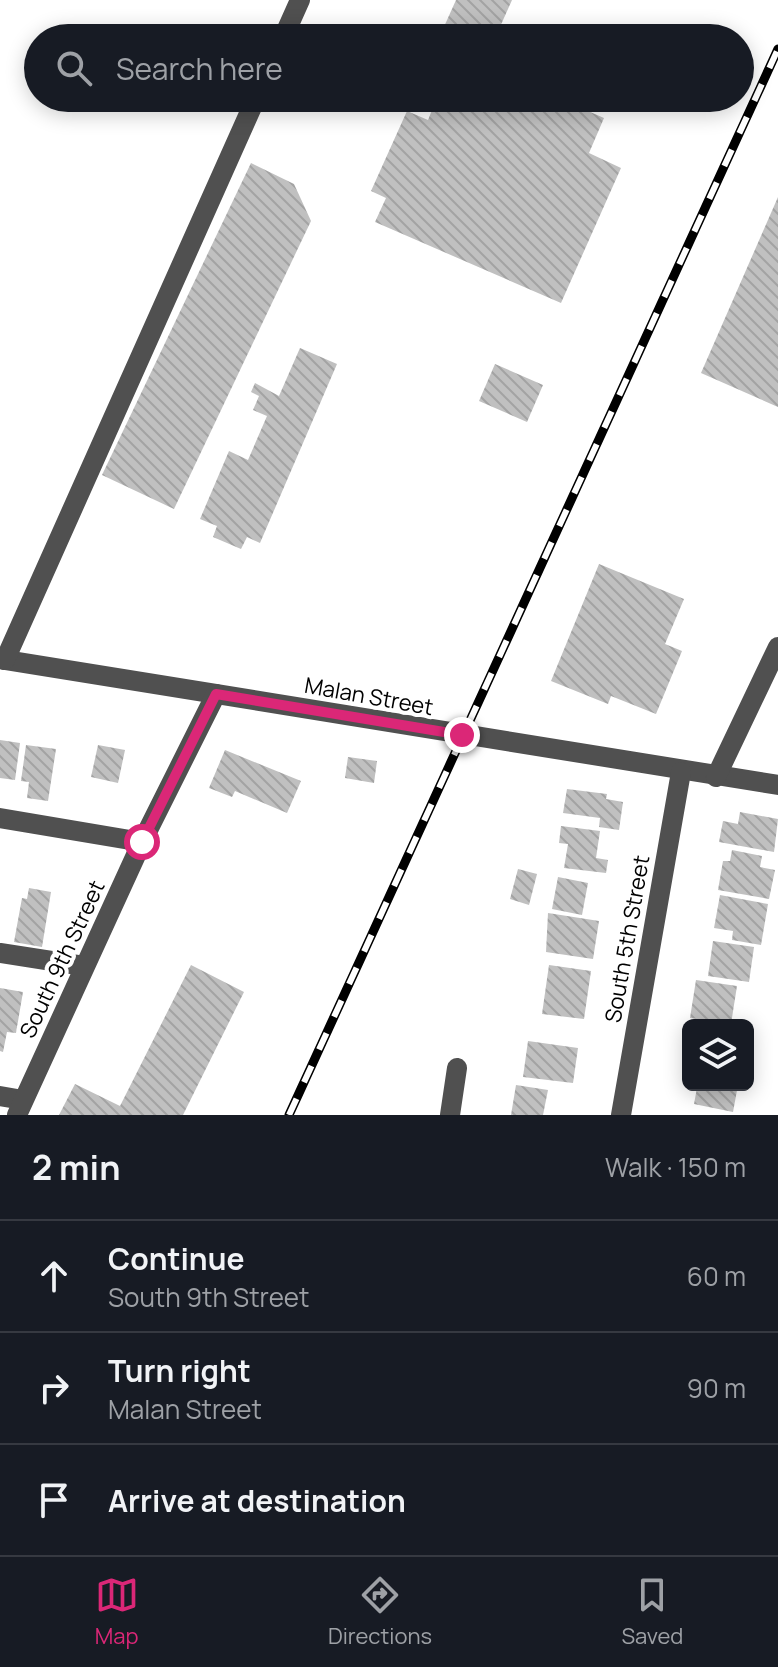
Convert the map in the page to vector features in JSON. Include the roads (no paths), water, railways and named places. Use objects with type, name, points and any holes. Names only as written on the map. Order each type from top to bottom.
[{"type":"street","points":[[289,24],[300,0]]},
{"type":"street","points":[[2,659],[250,112]]},
{"type":"street","points":[[716,777],[778,647]]},
{"type":"street","name":"Malan Street","points":[[2,659],[681,772],[778,785]]},
{"type":"street","name":"South 9th Street","points":[[20,1108],[142,842],[216,694]]},
{"type":"street","name":"South 5th Street","points":[[621,1115],[681,772]]},
{"type":"street","points":[[0,818],[142,842]]},
{"type":"street","points":[[0,953],[84,966]]},
{"type":"street","points":[[450,1115],[457,1068]]},
{"type":"street","points":[[0,1096],[20,1108]]},
{"type":"railway","points":[[754,101],[778,49]]},
{"type":"railway","points":[[289,1115],[749,112]]}]
